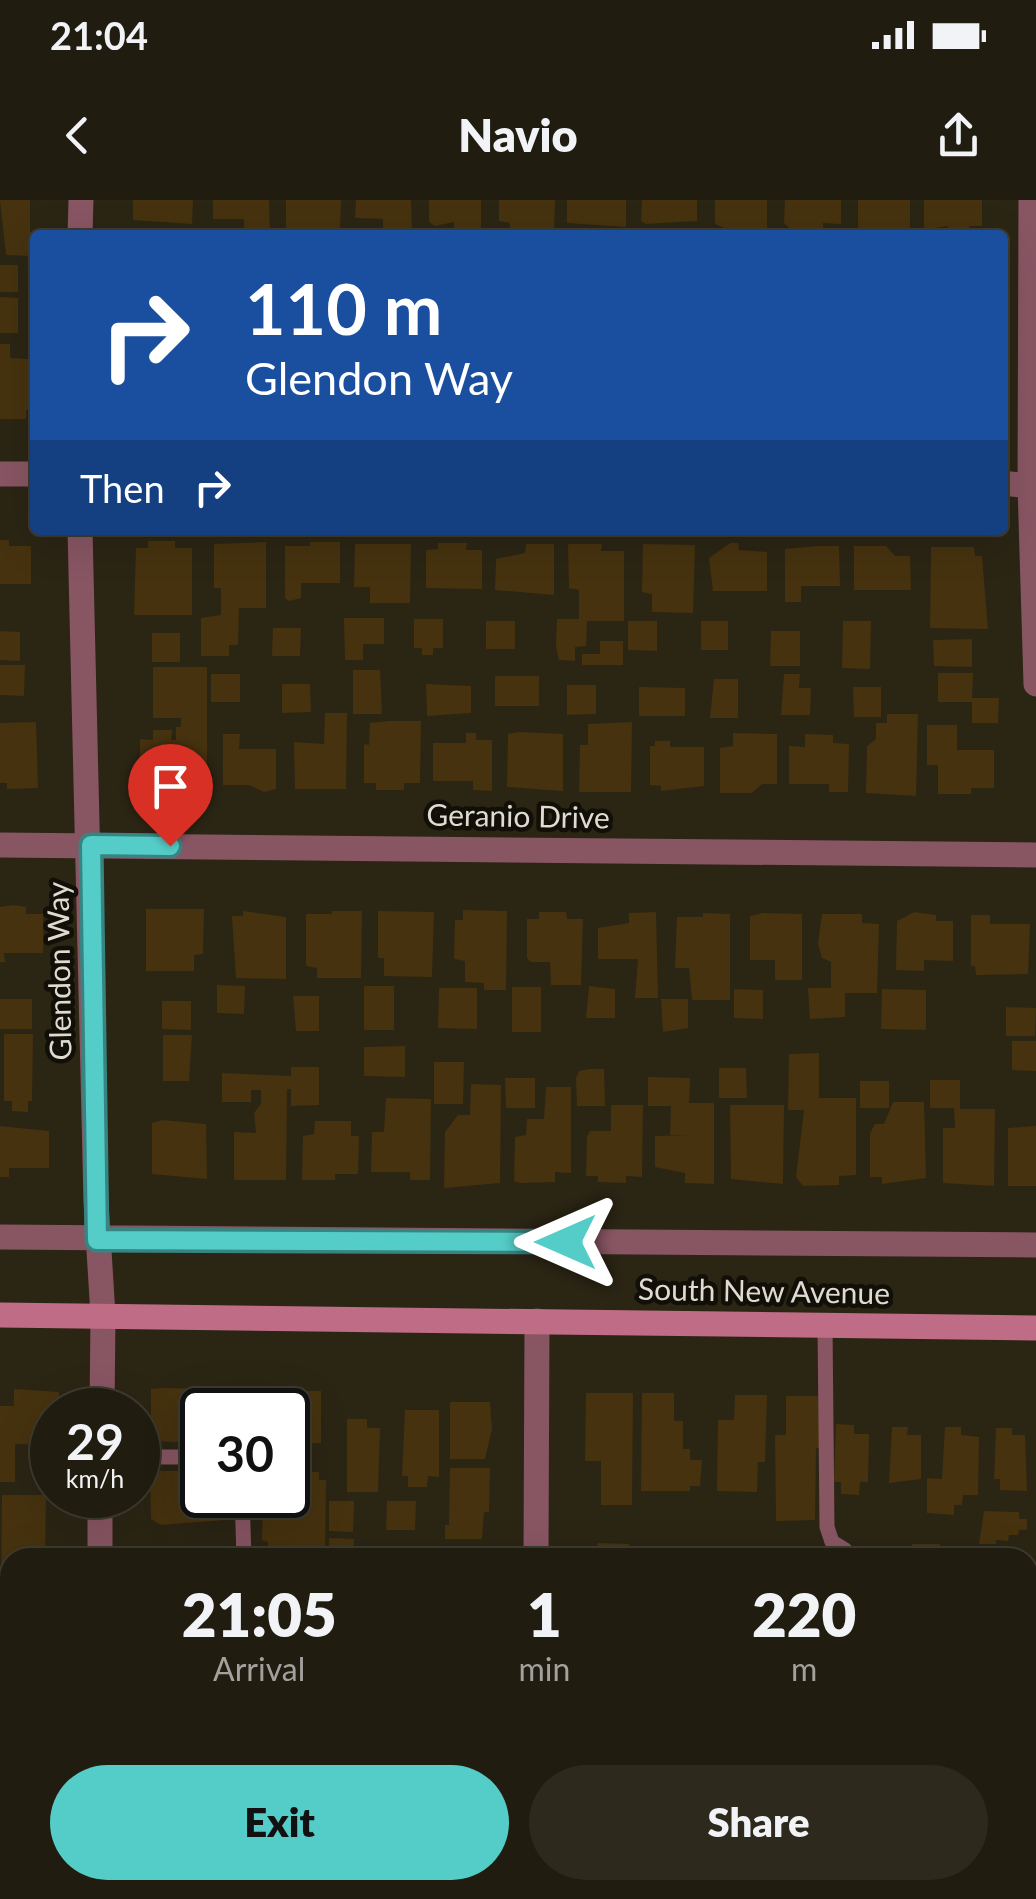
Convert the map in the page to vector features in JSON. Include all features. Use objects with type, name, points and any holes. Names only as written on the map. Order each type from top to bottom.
[{"type":"main road","points":[[0,1315],[103,1315]]},
{"type":"main road","name":"South New Avenue","points":[[103,1315],[190,1320],[1036,1328]]},
{"type":"street","points":[[80,230],[81,200]]},
{"type":"street","points":[[1031,200],[1030,486],[1036,684]]},
{"type":"street","points":[[0,474],[30,474]]},
{"type":"street","points":[[1008,484],[1030,486]]},
{"type":"street","name":"Glendon Way","points":[[80,535],[102,1388]]},
{"type":"street","name":"Geranio Drive","points":[[0,845],[1036,855]]},
{"type":"street","points":[[0,1237],[1036,1244]]},
{"type":"street","points":[[536,1548],[537,1321]]},
{"type":"street","points":[[100,1518],[100,1548]]},
{"type":"lane","points":[[825,1326],[827,1527],[832,1542],[842,1548]]},
{"type":"lane","points":[[243,1518],[244,1548]]},
{"type":"building","points":[[0,200],[30,200],[30,256],[6,255]]},
{"type":"building","points":[[133,200],[193,200],[192,224],[133,220]]},
{"type":"building","points":[[213,200],[269,200],[270,230],[244,230],[244,219],[213,219]]},
{"type":"building","points":[[286,200],[341,200],[340,230],[286,230]]},
{"type":"building","points":[[356,200],[411,200],[412,230],[383,230],[383,219],[355,218]]},
{"type":"building","points":[[429,200],[481,200],[481,230],[454,230],[454,222],[435,226],[429,222]]},
{"type":"building","points":[[499,200],[555,200],[554,230],[509,230],[510,223],[499,221]]},
{"type":"building","points":[[567,200],[626,200],[626,227],[567,223]]},
{"type":"building","points":[[642,200],[697,200],[697,221],[646,224],[641,221]]},
{"type":"building","points":[[715,200],[767,200],[767,230],[726,230],[715,224]]},
{"type":"building","points":[[785,200],[841,200],[841,224],[823,223],[823,230],[791,230],[784,223]]},
{"type":"building","points":[[858,200],[910,200],[910,230],[858,230]]},
{"type":"building","points":[[924,200],[982,200],[982,226],[969,226],[969,230],[948,230],[948,226],[924,230]]},
{"type":"building","points":[[0,265],[18,265],[18,292],[0,292]]},
{"type":"building","points":[[0,297],[18,298],[18,333],[0,333]]},
{"type":"building","points":[[0,344],[10,344],[10,358],[28,359],[30,365],[30,410],[26,410],[26,419],[0,419]]},
{"type":"building","points":[[0,540],[9,540],[9,546],[31,546],[31,584],[0,584]]},
{"type":"building","points":[[148,541],[175,541],[175,548],[192,548],[192,615],[134,615],[136,548],[148,548]]},
{"type":"building","points":[[266,542],[266,608],[239,608],[238,645],[229,645],[229,656],[201,656],[201,618],[221,615],[221,588],[214,588],[214,544]]},
{"type":"building","points":[[310,542],[340,542],[340,583],[301,583],[301,598],[289,601],[285,598],[285,546],[310,546]]},
{"type":"building","points":[[438,543],[467,543],[466,550],[482,550],[482,589],[426,588],[426,550],[438,549]]},
{"type":"building","points":[[730,543],[738,543],[739,550],[767,552],[767,591],[713,591],[709,558]]},
{"type":"building","points":[[355,544],[411,544],[410,603],[370,603],[370,587],[354,587]]},
{"type":"building","points":[[526,544],[554,544],[554,595],[495,590],[496,559],[525,553]]},
{"type":"building","points":[[568,544],[602,544],[601,551],[624,551],[624,621],[587,621],[586,646],[575,647],[575,661],[559,660],[556,646],[557,619],[579,619],[579,590],[569,588]]},
{"type":"building","points":[[643,544],[695,545],[693,613],[652,612],[652,594],[642,592]]},
{"type":"building","points":[[839,546],[840,586],[801,586],[801,602],[785,602],[785,549]]},
{"type":"building","points":[[854,546],[886,546],[895,556],[910,556],[911,590],[854,590]]},
{"type":"building","points":[[931,547],[974,547],[975,556],[982,556],[988,629],[930,628]]},
{"type":"building","points":[[344,618],[384,618],[384,644],[363,644],[363,660],[345,660]]},
{"type":"building","points":[[414,619],[443,619],[443,648],[433,648],[433,655],[422,655],[422,648],[414,648]]},
{"type":"building","points":[[486,621],[515,621],[515,649],[486,649]]},
{"type":"building","points":[[628,621],[657,621],[657,651],[628,650]]},
{"type":"building","points":[[701,621],[728,621],[728,650],[701,650]]},
{"type":"building","points":[[843,621],[871,621],[870,669],[842,668]]},
{"type":"building","points":[[273,628],[301,628],[300,656],[272,656]]},
{"type":"building","points":[[0,631],[20,632],[20,661],[0,660]]},
{"type":"building","points":[[771,631],[800,631],[800,666],[770,666]]},
{"type":"building","points":[[152,633],[180,633],[180,662],[152,662]]},
{"type":"building","points":[[972,639],[972,667],[934,666],[933,640]]},
{"type":"building","points":[[600,641],[623,641],[623,665],[582,665],[582,654],[600,654]]},
{"type":"building","points":[[0,665],[25,665],[24,696],[0,695]]},
{"type":"building","points":[[153,667],[207,667],[207,768],[201,768],[201,790],[170,790],[170,781],[140,774],[140,739],[153,740],[153,730],[172,730],[171,740],[176,740],[176,727],[181,727],[181,718],[153,718]]},
{"type":"building","points":[[353,670],[380,670],[382,714],[353,714]]},
{"type":"building","points":[[938,673],[973,673],[972,698],[999,698],[998,723],[972,723],[972,702],[938,702]]},
{"type":"building","points":[[211,674],[240,674],[240,702],[211,702]]},
{"type":"building","points":[[784,674],[800,674],[799,688],[811,688],[810,715],[781,715]]},
{"type":"building","points":[[495,676],[539,676],[539,706],[495,706]]},
{"type":"building","points":[[714,679],[738,679],[738,718],[710,718]]},
{"type":"building","points":[[282,684],[310,684],[311,712],[282,713]]},
{"type":"building","points":[[426,684],[471,686],[471,713],[427,716]]},
{"type":"building","points":[[567,685],[596,685],[596,714],[567,715]]},
{"type":"building","points":[[639,687],[685,688],[685,716],[639,716]]},
{"type":"building","points":[[853,687],[881,687],[881,717],[854,717]]},
{"type":"building","points":[[325,713],[347,713],[346,789],[295,789],[294,742],[324,744]]},
{"type":"building","points":[[887,714],[918,714],[916,796],[866,793],[867,746],[876,739],[876,723],[887,723]]},
{"type":"building","points":[[421,721],[420,783],[404,783],[404,790],[376,790],[376,783],[364,783],[364,744],[369,745],[370,723]]},
{"type":"building","points":[[36,722],[38,788],[7,789],[7,783],[0,783],[0,723]]},
{"type":"building","points":[[632,722],[631,792],[579,792],[580,745],[588,745],[588,724]]},
{"type":"building","points":[[927,725],[957,725],[957,750],[994,750],[994,788],[971,788],[971,794],[938,794],[938,765],[927,765]]},
{"type":"building","points":[[466,733],[476,733],[476,740],[492,740],[492,791],[473,790],[473,781],[433,781],[433,743],[466,743]]},
{"type":"building","points":[[733,733],[777,734],[777,784],[762,784],[752,793],[720,793],[720,748],[733,746]]},
{"type":"building","points":[[223,734],[240,734],[239,749],[276,749],[276,789],[264,792],[249,785],[223,785]]},
{"type":"building","points":[[508,734],[563,734],[563,791],[507,787]]},
{"type":"building","points":[[805,734],[833,735],[833,743],[849,744],[848,792],[829,792],[829,784],[789,784],[789,746],[805,747]]},
{"type":"building","points":[[655,741],[670,741],[670,747],[704,747],[704,786],[661,791],[661,786],[650,785],[650,746],[655,746]]},
{"type":"building","points":[[0,907],[26,907],[26,914],[43,914],[43,953],[4,953],[5,962],[0,962]]},
{"type":"building","points":[[146,909],[204,909],[203,954],[194,955],[194,971],[146,971]]},
{"type":"building","points":[[463,910],[507,911],[506,990],[484,990],[484,983],[465,982],[465,961],[454,959],[455,920],[463,920]]},
{"type":"building","points":[[243,911],[286,917],[286,979],[236,978],[232,916],[243,916]]},
{"type":"building","points":[[362,911],[361,978],[317,978],[317,968],[306,966],[306,914]]},
{"type":"building","points":[[378,911],[434,912],[432,977],[384,976],[384,958],[378,958]]},
{"type":"building","points":[[539,912],[566,912],[567,919],[583,919],[581,985],[551,985],[550,962],[531,962],[527,958],[527,919],[539,919]]},
{"type":"building","points":[[656,912],[658,998],[635,998],[638,959],[598,959],[598,928],[629,923],[629,913]]},
{"type":"building","points":[[914,912],[936,915],[936,921],[953,921],[953,961],[924,960],[924,971],[896,970],[897,921]]},
{"type":"building","points":[[703,913],[730,914],[730,1000],[692,1000],[689,968],[675,968],[677,917],[703,917]]},
{"type":"building","points":[[802,914],[802,980],[775,980],[775,960],[750,960],[750,916]]},
{"type":"building","points":[[822,914],[862,914],[862,923],[879,924],[877,993],[845,993],[845,1017],[810,1019],[808,988],[831,988],[831,962],[822,958],[818,943]]},
{"type":"building","points":[[971,915],[990,915],[990,924],[1030,924],[1028,974],[976,975],[975,966],[971,966]]},
{"type":"building","points":[[217,985],[245,986],[244,1014],[217,1013]]},
{"type":"building","points":[[364,986],[394,986],[394,1030],[364,1030]]},
{"type":"building","points":[[589,986],[615,989],[615,1018],[586,1018]]},
{"type":"building","points":[[512,987],[541,987],[541,1032],[512,1032]]},
{"type":"building","points":[[439,988],[477,988],[477,1029],[438,1028]]},
{"type":"building","points":[[734,989],[763,990],[763,1019],[734,1018]]},
{"type":"building","points":[[882,989],[926,990],[926,1030],[881,1029]]},
{"type":"building","points":[[293,996],[319,996],[319,1031],[296,1031]]},
{"type":"building","points":[[0,999],[32,999],[32,1029],[0,1029]]},
{"type":"building","points":[[661,999],[688,999],[688,1028],[663,1032]]},
{"type":"building","points":[[162,1001],[191,1001],[191,1030],[162,1029]]},
{"type":"building","points":[[1006,1007],[1036,1008],[1035,1036],[1006,1036]]},
{"type":"building","points":[[4,1034],[33,1034],[32,1101],[28,1101],[28,1112],[12,1111],[12,1101],[4,1101]]},
{"type":"building","points":[[163,1035],[192,1035],[189,1081],[163,1081]]},
{"type":"building","points":[[1012,1041],[1036,1041],[1036,1071],[1012,1070]]},
{"type":"building","points":[[405,1046],[405,1077],[364,1076],[364,1047]]},
{"type":"building","points":[[819,1053],[819,1098],[856,1098],[856,1175],[839,1176],[839,1185],[803,1186],[796,1177],[804,1110],[788,1110],[789,1054]]},
{"type":"building","points":[[434,1062],[464,1062],[463,1104],[434,1104]]},
{"type":"building","points":[[291,1067],[319,1067],[319,1105],[291,1106],[291,1089],[287,1089],[286,1180],[234,1180],[234,1132],[256,1133],[254,1113],[261,1104],[261,1090],[251,1090],[251,1102],[222,1102],[222,1073],[291,1076]]},
{"type":"building","points":[[719,1068],[746,1068],[747,1098],[719,1098]]},
{"type":"building","points":[[604,1069],[605,1106],[577,1106],[576,1078],[579,1071]]},
{"type":"building","points":[[648,1077],[690,1078],[689,1103],[714,1103],[714,1184],[685,1183],[685,1173],[655,1167],[655,1136],[690,1135],[670,1135],[671,1106],[648,1106]]},
{"type":"building","points":[[505,1078],[535,1078],[535,1108],[506,1108]]},
{"type":"building","points":[[930,1080],[960,1080],[960,1109],[995,1109],[994,1186],[943,1183],[943,1128],[955,1128],[954,1108],[930,1108]]},
{"type":"building","points":[[860,1081],[889,1081],[889,1108],[860,1108]]},
{"type":"building","points":[[471,1084],[501,1085],[500,1183],[444,1188],[445,1132],[458,1115],[470,1115]]},
{"type":"building","points":[[546,1087],[571,1087],[571,1173],[555,1172],[555,1182],[520,1183],[514,1181],[515,1137],[526,1135],[527,1119],[544,1119]]},
{"type":"building","points":[[386,1098],[431,1099],[430,1180],[410,1180],[410,1172],[371,1172],[372,1132],[384,1132]]},
{"type":"building","points":[[893,1102],[924,1102],[926,1178],[882,1184],[882,1177],[870,1177],[870,1133],[875,1124],[884,1124]]},
{"type":"building","points":[[611,1105],[643,1105],[642,1177],[626,1176],[626,1183],[598,1182],[598,1176],[586,1176],[587,1137],[590,1131],[611,1131]]},
{"type":"building","points":[[730,1105],[784,1105],[783,1184],[731,1179]]},
{"type":"building","points":[[162,1120],[206,1124],[207,1179],[152,1174],[152,1123]]},
{"type":"building","points":[[315,1121],[351,1121],[351,1136],[359,1136],[358,1174],[335,1174],[335,1180],[302,1180],[303,1136],[314,1134]]},
{"type":"building","points":[[0,1126],[49,1131],[49,1168],[9,1168],[9,1177],[0,1177]]},
{"type":"building","points":[[1036,1126],[1036,1186],[1008,1186],[1008,1128]]},
{"type":"building","points":[[160,1388],[180,1388],[180,1442],[160,1441]]},
{"type":"building","points":[[14,1389],[30,1390],[30,1444],[15,1444],[15,1482],[0,1482],[0,1406],[14,1406]]},
{"type":"building","points":[[310,1391],[321,1391],[321,1443],[310,1443]]},
{"type":"building","points":[[586,1393],[633,1393],[632,1505],[601,1505],[601,1461],[585,1461]]},
{"type":"building","points":[[642,1393],[674,1393],[674,1421],[683,1421],[683,1449],[690,1449],[690,1460],[702,1460],[700,1486],[690,1486],[690,1491],[641,1491]]},
{"type":"building","points":[[735,1395],[767,1395],[765,1462],[758,1462],[757,1492],[717,1491],[718,1420],[734,1420]]},
{"type":"building","points":[[786,1396],[818,1396],[821,1448],[816,1448],[815,1520],[776,1521],[775,1435],[786,1435]]},
{"type":"building","points":[[450,1402],[490,1402],[492,1429],[485,1459],[450,1459]]},
{"type":"building","points":[[405,1410],[439,1410],[439,1477],[428,1476],[427,1487],[408,1487],[408,1476],[402,1476]]},
{"type":"building","points":[[347,1419],[367,1419],[367,1428],[380,1428],[378,1492],[347,1492]]},
{"type":"building","points":[[836,1424],[854,1425],[854,1434],[869,1434],[868,1482],[860,1482],[859,1495],[841,1494],[841,1482],[834,1482]]},
{"type":"building","points":[[892,1427],[908,1427],[907,1435],[921,1435],[921,1479],[889,1483]]},
{"type":"building","points":[[945,1427],[961,1427],[961,1435],[979,1437],[978,1495],[963,1495],[962,1505],[954,1505],[954,1515],[927,1513],[927,1478],[942,1479]]},
{"type":"building","points":[[996,1428],[1012,1428],[1012,1435],[1025,1435],[1027,1491],[1000,1490],[1000,1479],[994,1479]]},
{"type":"building","points":[[450,1468],[490,1468],[489,1512],[484,1512],[482,1539],[445,1539],[445,1525],[449,1525]]},
{"type":"building","points":[[160,1471],[180,1471],[180,1518],[225,1520],[161,1525],[151,1519],[160,1518]]},
{"type":"building","points":[[310,1472],[319,1472],[319,1480],[326,1480],[325,1548],[268,1548],[268,1542],[262,1540],[262,1518],[310,1518]]},
{"type":"building","points":[[2,1495],[30,1495],[30,1518],[46,1518],[45,1548],[1,1548]]},
{"type":"building","points":[[329,1501],[354,1501],[353,1532],[329,1531]]},
{"type":"building","points":[[387,1501],[416,1501],[415,1530],[386,1530]]},
{"type":"building","points":[[984,1511],[1019,1512],[1019,1519],[1027,1519],[1027,1530],[1009,1535],[1008,1541],[979,1544]]},
{"type":"building","points":[[329,1538],[354,1539],[354,1548],[328,1548]]},
{"type":"building","points":[[598,1543],[629,1544],[629,1548],[597,1548]]},
{"type":"building","points":[[912,1544],[940,1544],[940,1548],[912,1548]]},
{"type":"route","points":[[170,846],[91,845],[97,1240],[566,1242]]}]
